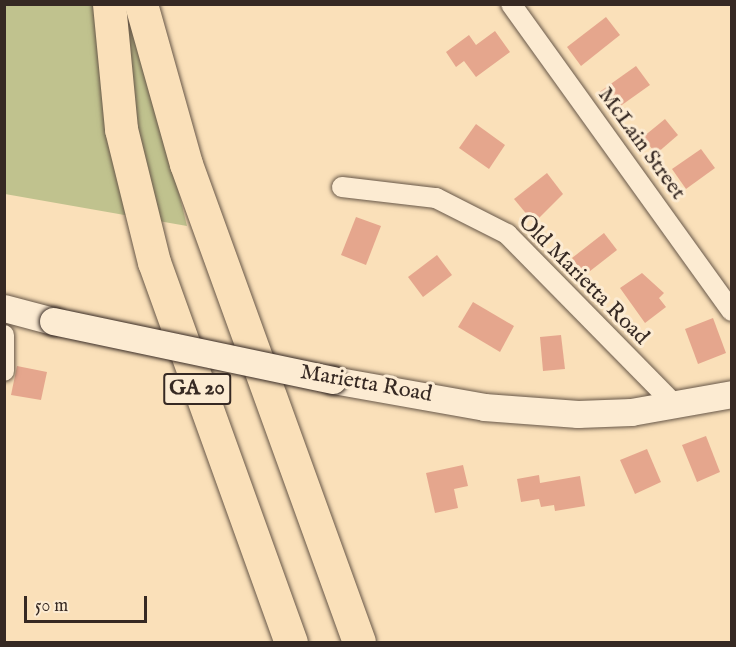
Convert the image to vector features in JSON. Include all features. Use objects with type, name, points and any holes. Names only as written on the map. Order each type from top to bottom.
[{"type":"highway","name":"GA 20","points":[[109,4],[121,129],[154,262],[291,642]]},
{"type":"highway","name":"GA 20","points":[[141,4],[186,164],[279,421],[376,642]]},
{"type":"highway","points":[[279,421],[359,642]]},
{"type":"street","name":"McLain Street","points":[[511,4],[732,312]]},
{"type":"street","name":"Old Marietta Road","points":[[342,187],[436,198],[507,234],[675,405]]},
{"type":"street","name":"Marietta Road","points":[[4,308],[53,321],[333,380],[543,413],[632,412],[732,394]]},
{"type":"street","points":[[4,335],[4,371]]},
{"type":"green space","points":[[4,5],[133,5],[187,226],[5,194]]},
{"type":"building","points":[[606,17],[620,35],[581,66],[567,47]]},
{"type":"building","points":[[495,31],[510,52],[476,77],[464,61],[456,67],[446,52],[469,35],[476,45]]},
{"type":"building","points":[[636,66],[650,85],[612,112],[598,93]]},
{"type":"building","points":[[665,119],[678,135],[656,154],[643,137]]},
{"type":"building","points":[[476,124],[505,145],[489,169],[459,148]]},
{"type":"building","points":[[701,149],[715,168],[686,189],[672,169]]},
{"type":"building","points":[[547,173],[563,194],[534,223],[514,199]]},
{"type":"building","points":[[356,217],[381,226],[366,265],[341,255]]},
{"type":"building","points":[[604,233],[617,250],[585,275],[572,258]]},
{"type":"building","points":[[437,255],[452,275],[423,297],[408,277]]},
{"type":"building","points":[[642,273],[664,293],[659,298],[666,307],[645,323],[620,288]]},
{"type":"building","points":[[473,302],[514,326],[500,352],[458,327]]},
{"type":"building","points":[[713,318],[726,353],[698,364],[685,329]]},
{"type":"building","points":[[561,335],[565,369],[543,371],[540,337]]},
{"type":"building","points":[[17,366],[47,372],[41,400],[11,395]]},
{"type":"building","points":[[706,436],[720,472],[697,482],[682,445]]},
{"type":"building","points":[[647,449],[661,482],[635,494],[620,460]]},
{"type":"building","points":[[463,465],[468,486],[454,489],[458,508],[435,513],[426,473]]},
{"type":"building","points":[[539,475],[540,483],[580,476],[585,506],[555,511],[554,505],[541,507],[539,499],[521,502],[517,479]]}]
